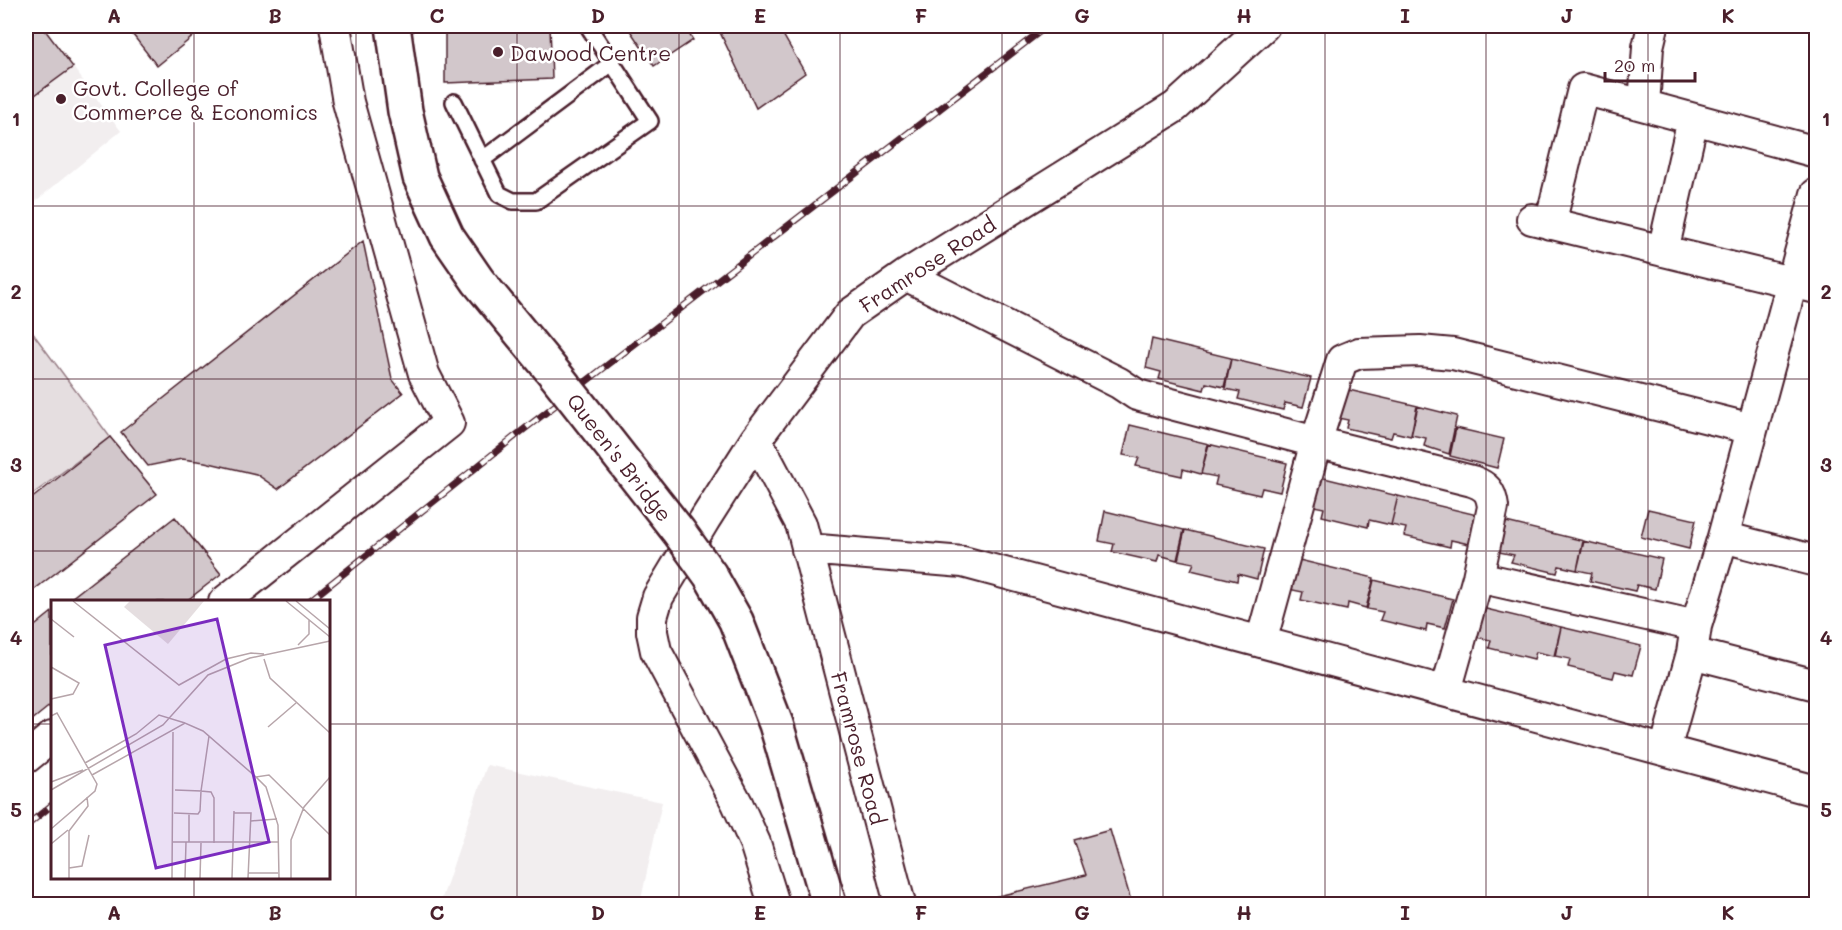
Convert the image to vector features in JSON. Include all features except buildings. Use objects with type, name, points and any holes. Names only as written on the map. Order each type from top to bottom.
[{"type":"highway","name":"Queen's Bridge","points":[[393,26],[405,111],[420,177],[447,236],[478,281],[558,378],[710,575],[736,621],[776,724],[829,904]]},
{"type":"street","points":[[227,600],[449,423],[424,374],[348,102],[335,26]]},
{"type":"street","name":"Framrose Road","points":[[900,904],[801,525],[756,439],[850,314],[906,275],[1175,107],[1264,26]]},
{"type":"street","points":[[1644,105],[1648,47],[1653,26]]},
{"type":"street","points":[[1805,285],[1541,221],[1583,88],[1816,152]]},
{"type":"street","points":[[1663,250],[1694,119]]},
{"type":"street","points":[[1665,750],[1752,429],[1805,285],[1816,194]]},
{"type":"street","points":[[906,275],[1119,383],[1137,395],[1485,486],[1492,496],[1493,507],[1479,577],[1446,691]]},
{"type":"street","points":[[1262,642],[1316,442],[1342,360],[1359,353],[1395,351],[1453,354],[1752,429]]},
{"type":"street","points":[[756,439],[658,597],[652,617],[652,632],[656,651],[750,833],[774,904]]},
{"type":"street","points":[[1723,537],[1816,561]]},
{"type":"street","points":[[807,549],[963,562],[1816,790]]},
{"type":"street","points":[[1479,577],[1694,640],[1816,686]]},
{"type":"street","points":[[26,758],[51,738]]},
{"type":"lane","points":[[454,102],[499,194],[513,201],[536,201],[650,121],[588,26]]},
{"type":"lane","points":[[482,160],[612,63]]},
{"type":"shaded area","name":"Govt. College of Commerce & Economics","points":[[26,26],[42,26],[121,131],[26,209]]},
{"type":"shaded area","points":[[26,324],[110,437],[26,499]]},
{"type":"shaded area","points":[[487,765],[662,802],[640,904],[440,904]]},
{"type":"railway","points":[[310,600],[518,434],[1047,26]]},
{"type":"railway","points":[[26,826],[51,806]]},
{"type":"place","name":"Dawood Centre","points":[[498,52]]},
{"type":"place","name":"Govt. College of Commerce & Economics","points":[[61,99]]}]
